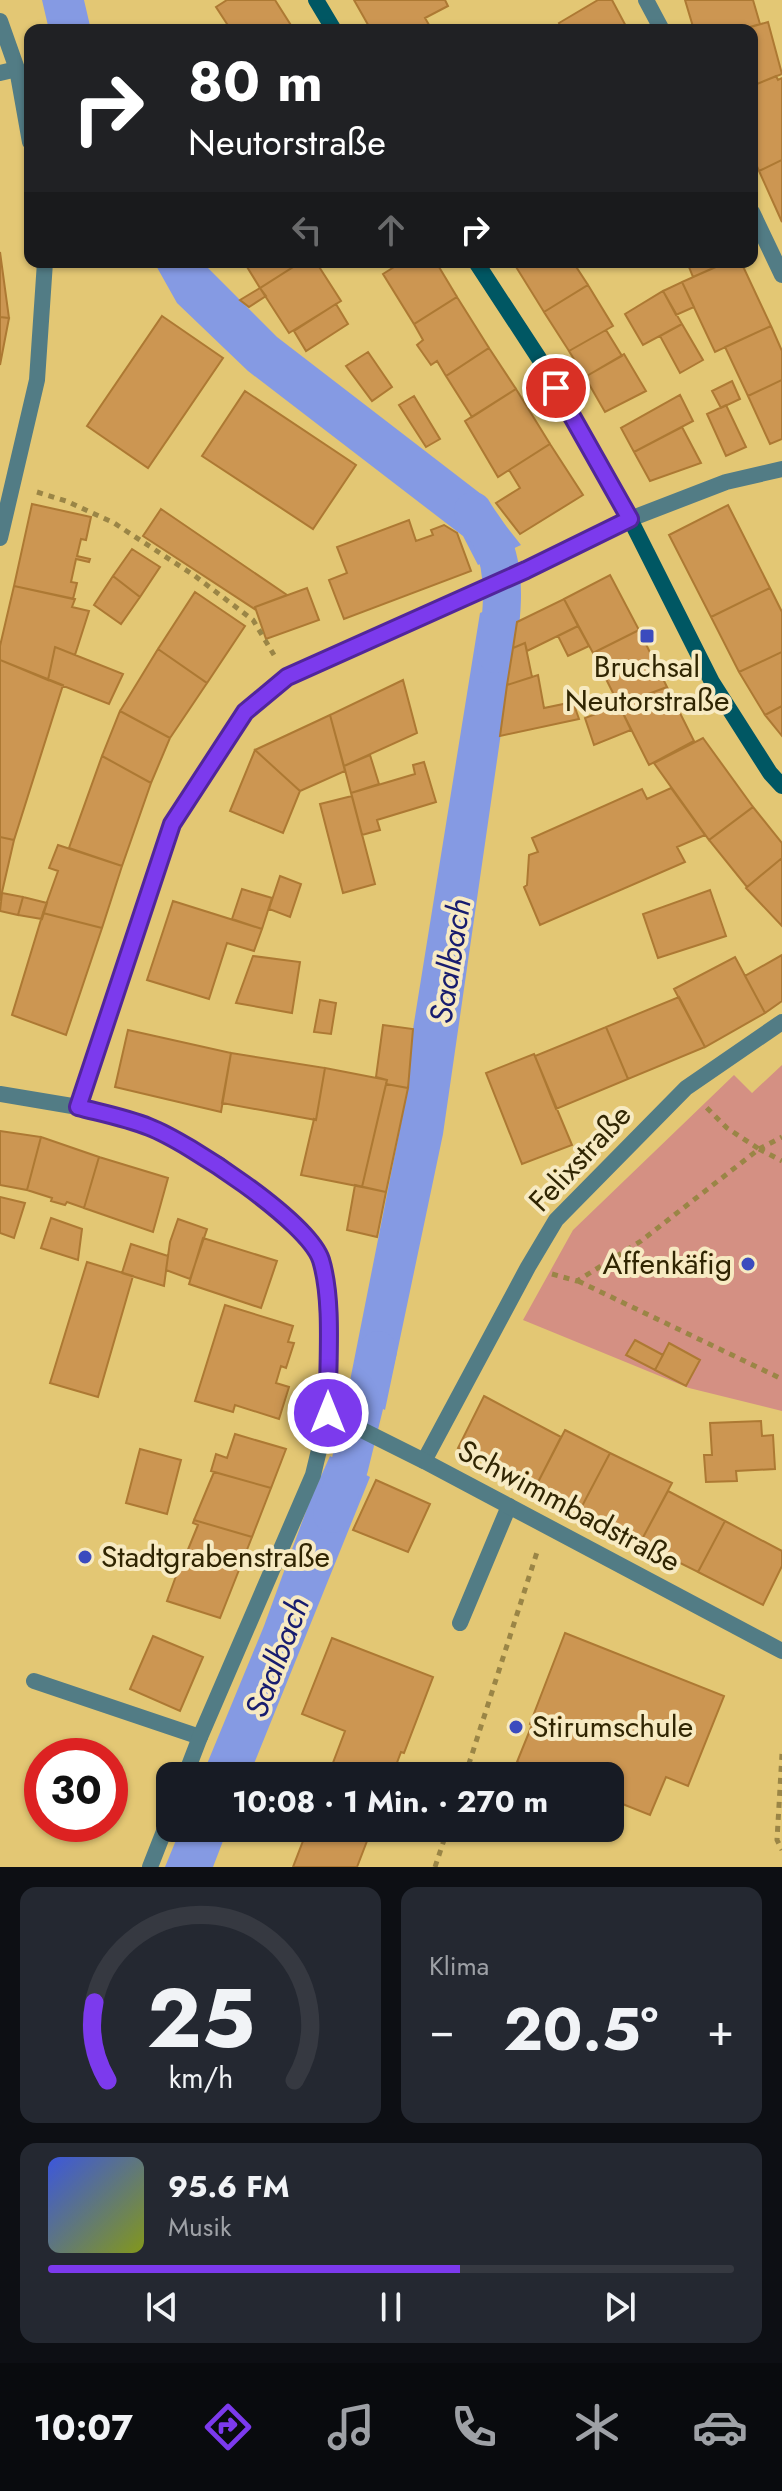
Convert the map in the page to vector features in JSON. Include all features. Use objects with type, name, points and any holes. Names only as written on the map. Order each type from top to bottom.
[{"type":"main road","points":[[316,0],[330,24]]},
{"type":"main road","points":[[480,268],[542,363],[630,519],[712,682],[770,773],[782,786]]},
{"type":"street","points":[[646,0],[659,24]]},
{"type":"street","points":[[0,21],[8,71],[24,123]]},
{"type":"street","points":[[758,225],[782,275]]},
{"type":"street","points":[[0,538],[7,483],[37,380],[45,268]]},
{"type":"street","points":[[78,1107],[172,824],[245,712],[287,677],[526,570],[630,519],[726,482],[782,469]]},
{"type":"street","name":"Felixstraße","points":[[424,1461],[556,1220],[686,1088],[782,1022]]},
{"type":"street","points":[[0,1094],[78,1107],[149,1127],[220,1165],[301,1229],[320,1257],[327,1290],[328,1413],[313,1475],[190,1762]]},
{"type":"street","name":"Schwimmbadstraße","points":[[328,1413],[782,1651]]},
{"type":"street","points":[[460,1623],[509,1506]]},
{"type":"street","points":[[34,1681],[200,1737]]},
{"type":"street","points":[[150,1867],[160,1842]]},
{"type":"path","points":[[7,483],[66,501],[114,523],[195,576],[253,620],[287,677]]},
{"type":"path","points":[[686,1088],[727,1128],[782,1161]]},
{"type":"path","points":[[577,1281],[641,1241],[759,1149],[782,1137]]},
{"type":"path","points":[[528,1267],[577,1281],[782,1379]]},
{"type":"path","points":[[470,1762],[546,1525]]},
{"type":"path","points":[[782,1754],[777,1840],[782,1850]]},
{"type":"path","points":[[435,1867],[443,1842]]},
{"type":"shaded area","points":[[782,1065],[782,1411],[689,1388],[523,1320],[573,1230],[734,1075],[752,1093]]},
{"type":"water","points":[[42,0],[84,0],[90,24],[48,24]]},
{"type":"water","points":[[157,268],[208,268],[277,337],[481,494],[521,545],[478,565],[463,536],[248,371],[177,303]]},
{"type":"water","points":[[518,596],[517,622],[443,1134],[385,1410],[348,1391],[408,1088],[413,1029],[480,613]]},
{"type":"water","points":[[330,1456],[370,1477],[255,1762],[208,1762],[264,1626],[309,1503]]},
{"type":"water","points":[[175,1842],[223,1842],[213,1867],[165,1867]]},
{"type":"building","points":[[227,0],[275,0],[290,24],[227,24],[216,7]]},
{"type":"building","points":[[354,0],[445,0],[448,6],[425,18],[428,24],[368,24]]},
{"type":"building","points":[[598,0],[612,0],[625,24],[560,24]]},
{"type":"building","points":[[685,0],[753,0],[760,24],[758,25],[692,24]]},
{"type":"building","points":[[768,22],[782,74],[758,84],[758,25]]},
{"type":"building","points":[[776,76],[778,80],[782,78],[782,160],[759,171],[758,169],[758,84]]},
{"type":"building","points":[[782,160],[782,222],[759,171]]},
{"type":"building","points":[[0,252],[9,318],[0,317]]},
{"type":"building","points":[[248,268],[292,268],[260,288]]},
{"type":"building","points":[[292,268],[320,268],[341,301],[289,333],[260,288]]},
{"type":"building","points":[[392,268],[440,268],[457,297],[414,324],[383,274]]},
{"type":"building","points":[[517,268],[577,268],[588,285],[544,312]]},
{"type":"building","points":[[689,268],[713,268],[693,277]]},
{"type":"building","points":[[714,268],[744,268],[771,326],[715,352],[682,282]]},
{"type":"building","points":[[682,282],[694,307],[676,315],[663,291]]},
{"type":"building","points":[[588,285],[613,326],[569,351],[544,312]]},
{"type":"building","points":[[260,288],[266,296],[249,307],[240,300]]},
{"type":"building","points":[[663,291],[682,324],[643,345],[625,314]]},
{"type":"building","points":[[457,297],[489,348],[446,376],[437,361],[431,365],[417,345],[423,340],[414,324]]},
{"type":"building","points":[[336,304],[348,324],[306,351],[294,331]]},
{"type":"building","points":[[162,316],[223,358],[148,468],[87,426]]},
{"type":"building","points":[[0,317],[9,318],[0,365]]},
{"type":"building","points":[[682,324],[703,360],[680,373],[660,336]]},
{"type":"building","points":[[771,326],[782,351],[782,380],[748,396],[725,347]]},
{"type":"building","points":[[606,330],[622,356],[585,377],[569,351]]},
{"type":"building","points":[[489,348],[516,389],[472,417],[446,376]]},
{"type":"building","points":[[368,352],[392,387],[372,401],[346,366]]},
{"type":"building","points":[[624,354],[646,391],[605,412],[585,377]]},
{"type":"building","points":[[782,380],[782,439],[770,444],[748,396]]},
{"type":"building","points":[[732,381],[740,399],[721,408],[712,391]]},
{"type":"building","points":[[516,389],[550,444],[498,477],[465,421]]},
{"type":"building","points":[[245,391],[356,465],[313,529],[202,456]]},
{"type":"building","points":[[680,395],[693,421],[634,452],[621,428]]},
{"type":"building","points":[[414,396],[440,439],[426,447],[399,405]]},
{"type":"building","points":[[726,405],[746,447],[726,456],[707,414]]},
{"type":"building","points":[[682,427],[701,463],[650,481],[634,452]]},
{"type":"building","points":[[550,444],[583,495],[520,534],[496,503],[520,488],[509,470]]},
{"type":"building","points":[[32,504],[91,517],[86,540],[81,539],[77,556],[90,559],[89,562],[76,559],[71,582],[77,583],[73,599],[14,586]]},
{"type":"building","points":[[728,505],[770,588],[711,617],[669,535]]},
{"type":"building","points":[[161,509],[287,595],[255,607],[256,610],[143,536]]},
{"type":"building","points":[[409,520],[416,541],[433,535],[431,530],[444,525],[457,533],[471,571],[344,619],[329,580],[347,573],[337,547]]},
{"type":"building","points":[[132,549],[160,567],[140,597],[113,576]]},
{"type":"building","points":[[610,575],[639,630],[593,653],[564,599]]},
{"type":"building","points":[[113,576],[140,597],[121,624],[94,605]]},
{"type":"building","points":[[14,586],[75,599],[72,607],[89,611],[75,655],[55,647],[48,680],[0,660],[0,646]]},
{"type":"building","points":[[307,588],[319,620],[266,639],[255,607]]},
{"type":"building","points":[[770,588],[782,612],[782,652],[739,672],[711,617]]},
{"type":"building","points":[[195,592],[245,626],[207,683],[158,649]]},
{"type":"building","points":[[564,599],[578,626],[527,651],[525,643],[513,648],[517,622]]},
{"type":"building","points":[[578,626],[589,646],[568,656],[558,636]]},
{"type":"building","points":[[639,630],[667,687],[619,705],[593,653]]},
{"type":"building","points":[[525,643],[532,677],[507,685],[513,648]]},
{"type":"building","points":[[55,647],[123,674],[109,704],[48,680]]},
{"type":"building","points":[[158,649],[207,683],[170,738],[120,711]]},
{"type":"building","points":[[782,652],[782,706],[765,715],[739,672]]},
{"type":"building","points":[[0,660],[63,685],[14,840],[0,837]]},
{"type":"building","points":[[538,675],[544,708],[573,702],[579,719],[500,736],[507,685]]},
{"type":"building","points":[[403,680],[417,733],[344,766],[330,715]]},
{"type":"building","points":[[667,687],[694,741],[649,765],[619,705]]},
{"type":"building","points":[[619,705],[631,730],[594,745],[585,718]]},
{"type":"building","points":[[782,706],[782,736],[765,715]]},
{"type":"building","points":[[120,711],[170,738],[151,783],[102,756]]},
{"type":"building","points":[[330,715],[345,771],[300,791],[255,750]]},
{"type":"building","points":[[703,738],[753,807],[709,840],[654,763]]},
{"type":"building","points":[[255,750],[300,791],[283,833],[230,811]]},
{"type":"building","points":[[370,755],[379,784],[351,793],[344,766]]},
{"type":"building","points":[[102,756],[151,783],[122,866],[69,848]]},
{"type":"building","points":[[424,762],[436,802],[377,820],[380,830],[362,835],[351,793],[415,774],[413,765]]},
{"type":"building","points":[[671,788],[705,835],[677,847],[685,862],[540,925],[524,887],[527,885],[529,855],[538,852],[532,838],[642,789],[647,799]]},
{"type":"building","points":[[352,796],[375,884],[343,893],[320,804]]},
{"type":"building","points":[[753,807],[782,843],[782,858],[747,887],[709,840]]},
{"type":"building","points":[[0,837],[14,840],[0,901]]},
{"type":"building","points":[[58,845],[122,866],[102,928],[43,913],[58,871],[49,868]]},
{"type":"building","points":[[782,858],[782,926],[746,888]]},
{"type":"building","points":[[280,876],[301,884],[290,917],[269,909]]},
{"type":"building","points":[[242,889],[272,898],[262,929],[232,919]]},
{"type":"building","points":[[710,890],[726,936],[658,958],[643,914]]},
{"type":"building","points":[[2,893],[23,897],[18,915],[0,911]]},
{"type":"building","points":[[23,897],[47,903],[42,919],[18,915]]},
{"type":"building","points":[[173,901],[262,929],[254,951],[227,943],[209,999],[147,980]]},
{"type":"building","points":[[43,913],[102,928],[66,1035],[12,1015]]},
{"type":"building","points":[[782,955],[782,1001],[765,1013],[745,976]]},
{"type":"building","points":[[253,956],[300,962],[292,1013],[236,1003]]},
{"type":"building","points":[[735,957],[765,1013],[705,1047],[674,989]]},
{"type":"building","points":[[679,997],[705,1047],[628,1079],[606,1027]]},
{"type":"building","points":[[320,1000],[336,1003],[331,1034],[314,1032]]},
{"type":"building","points":[[383,1025],[413,1029],[408,1088],[386,1084],[387,1080],[376,1077]]},
{"type":"building","points":[[606,1027],[628,1079],[556,1109],[535,1056]]},
{"type":"building","points":[[128,1030],[231,1053],[221,1112],[115,1087]]},
{"type":"building","points":[[231,1053],[325,1068],[316,1120],[222,1103]]},
{"type":"building","points":[[534,1054],[572,1145],[522,1164],[486,1073]]},
{"type":"building","points":[[325,1068],[387,1080],[362,1187],[301,1175],[316,1120]]},
{"type":"building","points":[[386,1084],[408,1088],[386,1192],[362,1187]]},
{"type":"building","points":[[0,1131],[41,1137],[27,1190],[0,1185]]},
{"type":"building","points":[[41,1137],[99,1157],[84,1208],[51,1201],[52,1198],[27,1190]]},
{"type":"building","points":[[99,1157],[168,1178],[153,1232],[84,1208]]},
{"type":"building","points":[[355,1185],[386,1192],[377,1237],[347,1230]]},
{"type":"building","points":[[0,1197],[25,1203],[14,1238],[0,1233]]},
{"type":"building","points":[[51,1218],[82,1229],[78,1260],[41,1248]]},
{"type":"building","points":[[178,1219],[207,1229],[190,1279],[166,1270],[170,1242]]},
{"type":"building","points":[[203,1238],[277,1261],[261,1308],[189,1284]]},
{"type":"building","points":[[131,1244],[168,1256],[164,1286],[122,1273]]},
{"type":"building","points":[[87,1262],[133,1276],[98,1397],[50,1383]]},
{"type":"building","points":[[225,1305],[293,1326],[288,1342],[294,1343],[286,1368],[281,1366],[276,1383],[289,1387],[279,1419],[235,1405],[233,1412],[195,1401]]},
{"type":"building","points":[[635,1340],[663,1355],[655,1370],[626,1355]]},
{"type":"building","points":[[669,1343],[700,1360],[686,1386],[655,1370]]},
{"type":"building","points":[[484,1396],[561,1437],[535,1488],[458,1448]]},
{"type":"building","points":[[761,1421],[762,1436],[773,1435],[775,1469],[736,1471],[737,1481],[706,1482],[704,1455],[712,1455],[710,1423]]},
{"type":"building","points":[[565,1430],[610,1453],[580,1510],[535,1488]]},
{"type":"building","points":[[235,1434],[286,1449],[271,1488],[211,1471],[216,1454],[227,1458]]},
{"type":"building","points":[[140,1449],[181,1460],[167,1514],[126,1503]]},
{"type":"building","points":[[610,1453],[672,1483],[640,1543],[580,1510]]},
{"type":"building","points":[[214,1472],[271,1488],[252,1537],[194,1520]]},
{"type":"building","points":[[376,1480],[430,1504],[408,1552],[353,1530]]},
{"type":"building","points":[[668,1491],[725,1521],[698,1572],[640,1543]]},
{"type":"building","points":[[194,1520],[252,1537],[220,1618],[167,1601],[198,1525],[193,1523]]},
{"type":"building","points":[[725,1521],[782,1551],[782,1566],[763,1605],[698,1572]]},
{"type":"building","points":[[565,1633],[724,1696],[688,1786],[666,1777],[650,1815],[624,1805],[624,1762],[517,1762]]},
{"type":"building","points":[[153,1636],[203,1657],[180,1711],[130,1689]]},
{"type":"building","points":[[332,1638],[433,1677],[404,1753],[401,1752],[397,1762],[333,1762],[345,1731],[302,1714]]},
{"type":"building","points":[[303,1842],[367,1842],[357,1867],[293,1867]]},
{"type":"waterway","name":"Saalbach","points":[[473,511],[490,537],[499,565],[501,610],[496,654]]},
{"type":"waterway","name":"Saalbach","points":[[332,1514],[349,1468],[378,1350]]},
{"type":"place","name":"Bruchsal Neutorstraße","points":[[647,636]]},
{"type":"place","name":"Affenkäfig","points":[[748,1264]]},
{"type":"place","name":"Stadtgrabenstraße","points":[[85,1557]]},
{"type":"place","name":"Stirumschule","points":[[516,1727]]},
{"type":"route","points":[[328,1413],[327,1290],[320,1257],[301,1229],[220,1165],[149,1127],[78,1107],[172,824],[245,712],[287,677],[526,570],[630,519],[556,388]]}]
